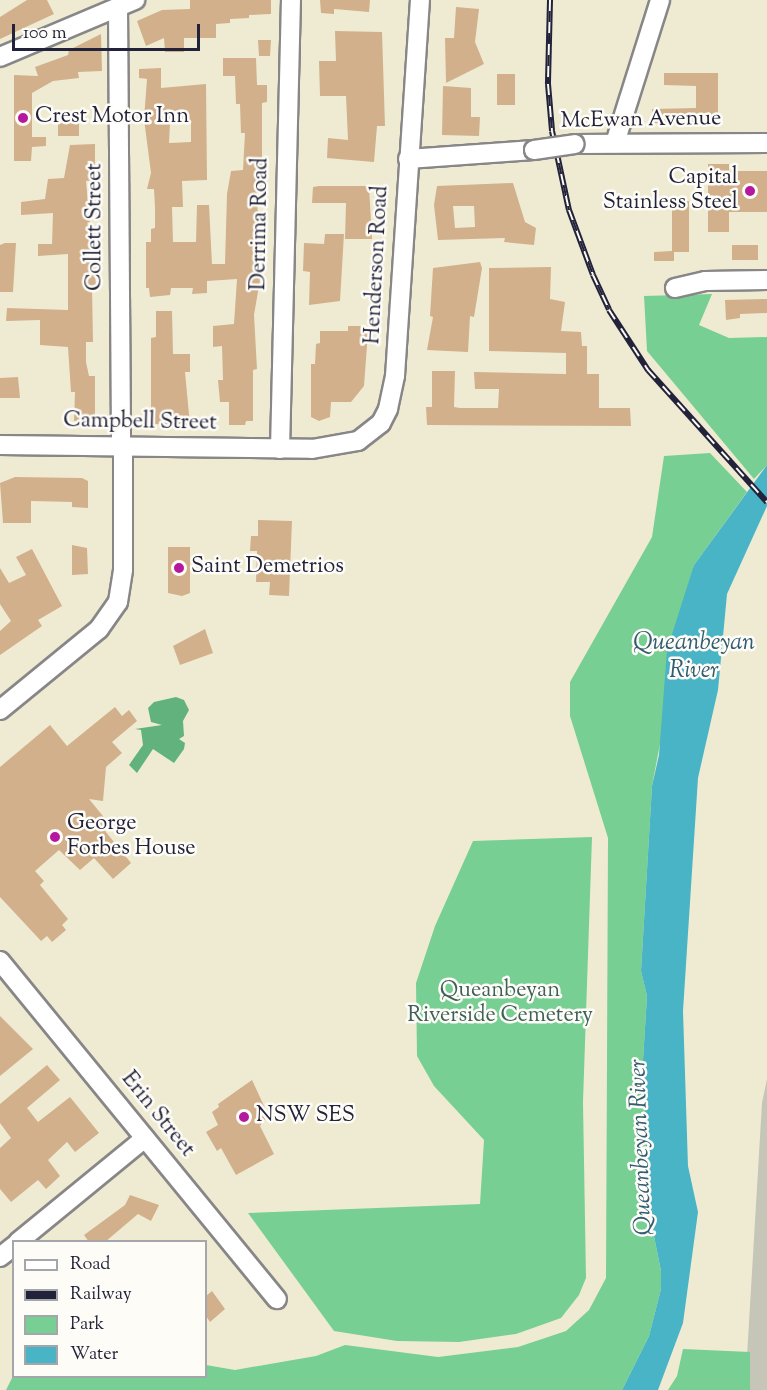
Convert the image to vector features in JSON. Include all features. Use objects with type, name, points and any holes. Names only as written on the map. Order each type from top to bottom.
[{"type":"street","points":[[3,58],[135,0]]},
{"type":"street","name":"Derrima Road","points":[[280,449],[291,0]]},
{"type":"street","name":"Henderson Road","points":[[280,449],[330,447],[358,441],[381,423],[388,409],[395,369],[420,0]]},
{"type":"street","points":[[615,143],[660,0]]},
{"type":"street","name":"Collett Street","points":[[0,710],[99,629],[118,602],[123,569],[118,7]]},
{"type":"street","name":"McEwan Avenue","points":[[408,159],[534,150],[575,144],[767,143]]},
{"type":"street","points":[[675,288],[705,281],[767,280]]},
{"type":"street","name":"Campbell Street","points":[[0,445],[280,449]]},
{"type":"street","name":"Erin Street","points":[[0,961],[277,1299]]},
{"type":"street","points":[[20,1240],[145,1137]]},
{"type":"street","points":[[0,1257],[12,1248]]},
{"type":"shaded area","points":[[767,1079],[767,1390],[745,1390],[762,1103]]},
{"type":"green space","points":[[712,294],[699,325],[729,338],[767,337],[767,465],[754,479],[647,351],[644,296]]},
{"type":"green space","points":[[710,453],[747,492],[694,565],[652,786],[641,971],[647,996],[643,1060],[648,1206],[661,1271],[661,1289],[649,1336],[622,1390],[6,1390],[12,1378],[207,1378],[207,1365],[235,1370],[316,1356],[345,1345],[438,1357],[518,1347],[566,1331],[589,1310],[606,1278],[608,838],[570,716],[570,682],[652,537],[664,456]]},
{"type":"green space","points":[[176,697],[184,700],[189,710],[183,721],[184,736],[179,739],[185,743],[184,749],[174,763],[153,749],[137,773],[129,765],[143,745],[141,730],[135,729],[162,725],[151,722],[148,708],[154,702]]},
{"type":"green space","name":"Queanbeyan Riverside Cemetery","points":[[592,837],[583,1102],[586,1278],[579,1295],[561,1318],[516,1334],[459,1342],[397,1341],[334,1331],[248,1213],[480,1204],[484,1140],[434,1086],[417,1056],[416,983],[435,926],[473,841]]},
{"type":"green space","points":[[683,1349],[750,1352],[750,1390],[668,1390],[677,1376]]},
{"type":"water","name":"Queanbeyan River","points":[[767,465],[767,506],[727,594],[718,690],[698,778],[683,1011],[688,1166],[698,1212],[683,1323],[658,1390],[622,1390],[649,1336],[661,1289],[661,1271],[648,1206],[643,1060],[647,996],[641,971],[652,786],[659,755],[667,650],[694,565]]},
{"type":"building","points":[[27,0],[47,0],[54,14],[0,39],[0,17]]},
{"type":"building","points":[[190,0],[271,0],[271,14],[249,15],[249,18],[230,19],[230,23],[216,24],[216,38],[184,38],[184,52],[165,52],[164,38],[146,46],[137,21],[162,10],[190,9]]},
{"type":"building","points":[[320,0],[370,0],[369,12],[334,9],[334,14],[321,13]]},
{"type":"building","points":[[456,7],[479,9],[475,42],[484,64],[446,83],[445,38],[454,38]]},
{"type":"building","points":[[335,31],[382,32],[385,126],[377,126],[374,162],[327,158],[328,138],[348,140],[346,96],[320,96],[319,61],[336,61]]},
{"type":"building","points":[[101,34],[102,71],[78,72],[79,78],[53,81],[32,93],[32,137],[46,137],[46,146],[32,147],[31,161],[14,161],[14,75],[38,76],[35,67],[68,55],[69,50]]},
{"type":"building","points":[[258,40],[271,40],[270,56],[259,56]]},
{"type":"building","points":[[223,58],[256,58],[257,85],[267,85],[267,102],[262,103],[262,180],[256,180],[261,274],[254,315],[257,369],[253,370],[253,421],[246,421],[245,425],[229,425],[229,402],[220,402],[218,380],[223,380],[222,346],[213,347],[213,326],[234,324],[237,279],[207,281],[207,293],[192,294],[193,288],[171,288],[170,295],[150,297],[149,288],[146,288],[146,242],[151,242],[151,229],[155,228],[155,208],[154,189],[147,189],[151,173],[144,119],[147,79],[139,78],[139,69],[161,68],[161,88],[206,84],[207,180],[182,181],[183,207],[172,207],[173,242],[196,242],[197,205],[209,205],[212,264],[225,264],[227,194],[231,171],[243,170],[245,133],[241,133],[240,104],[236,104],[235,76],[223,76]],"holes":[[[170,123],[191,123],[191,142],[169,143]]]},
{"type":"building","points":[[664,73],[718,73],[718,125],[652,123],[652,109],[696,108],[696,86],[664,85]]},
{"type":"building","points":[[497,74],[515,74],[515,105],[497,105]]},
{"type":"building","points":[[443,86],[471,88],[471,117],[480,117],[479,136],[442,135]]},
{"type":"building","points":[[58,121],[79,121],[79,136],[58,136]]},
{"type":"building","points":[[95,144],[95,180],[86,181],[96,286],[92,286],[93,342],[86,342],[86,362],[89,376],[95,376],[95,420],[74,421],[75,392],[71,392],[68,347],[40,345],[40,320],[6,321],[7,308],[68,310],[68,254],[38,256],[38,244],[52,244],[53,213],[21,215],[21,202],[45,199],[48,179],[64,178],[70,145]]},
{"type":"building","points":[[708,164],[729,164],[729,171],[767,171],[767,212],[729,212],[729,232],[708,232]]},
{"type":"building","points":[[513,183],[525,222],[536,228],[534,245],[504,242],[505,238],[438,240],[434,205],[437,186]],"holes":[[[453,206],[474,206],[475,227],[455,228]]]},
{"type":"building","points":[[369,186],[372,239],[345,239],[346,203],[312,203],[313,187]]},
{"type":"building","points":[[672,201],[689,201],[689,252],[674,252],[674,261],[654,261],[654,252],[672,251]]},
{"type":"building","points":[[325,234],[344,234],[340,301],[309,305],[310,272],[303,271],[304,243],[324,244]]},
{"type":"building","points":[[16,243],[13,292],[0,292],[0,245]]},
{"type":"building","points":[[732,245],[758,245],[758,260],[732,260]]},
{"type":"building","points":[[480,262],[482,268],[474,317],[470,316],[468,352],[427,350],[433,317],[430,316],[433,268]]},
{"type":"building","points":[[551,267],[550,299],[565,302],[561,331],[581,332],[582,346],[587,346],[587,374],[599,374],[599,408],[630,408],[631,426],[427,425],[426,407],[432,407],[432,371],[455,371],[454,407],[460,408],[498,408],[499,389],[475,389],[474,372],[566,374],[566,353],[489,351],[489,268]]},
{"type":"building","points":[[767,299],[767,313],[740,314],[740,318],[726,320],[725,300]]},
{"type":"building","points":[[156,311],[172,311],[173,354],[190,354],[190,372],[185,372],[190,425],[151,424],[151,338],[156,337]]},
{"type":"building","points":[[348,326],[365,326],[368,332],[364,386],[351,402],[331,402],[330,417],[319,421],[311,417],[311,364],[315,364],[316,344],[320,343],[320,331],[348,331]]},
{"type":"building","points":[[18,377],[20,398],[0,398],[0,378]]},
{"type":"building","points":[[15,477],[82,478],[88,481],[88,508],[72,507],[72,502],[31,501],[31,523],[3,523],[0,483]]},
{"type":"building","points":[[258,520],[292,521],[289,596],[269,595],[270,582],[256,582],[257,551],[250,551],[251,536],[258,536]]},
{"type":"building","points":[[72,545],[87,548],[88,574],[72,575]]},
{"type":"building","name":"Saint Demetrios","points":[[168,547],[190,547],[190,593],[182,596],[168,593]]},
{"type":"building","points":[[32,549],[62,606],[38,620],[42,626],[0,655],[0,631],[11,621],[0,604],[0,568],[9,583],[26,575],[16,557]]},
{"type":"building","points":[[205,629],[213,653],[180,665],[173,646]]},
{"type":"building","name":"George Forbes House","points":[[115,707],[122,716],[129,710],[137,721],[112,742],[122,753],[106,767],[103,801],[89,799],[107,821],[101,826],[131,863],[113,879],[94,858],[80,870],[59,850],[35,871],[44,881],[40,885],[68,919],[62,925],[66,930],[52,942],[47,936],[41,941],[0,897],[0,767],[50,725],[67,746]]},
{"type":"building","points":[[0,1016],[33,1049],[0,1076]]},
{"type":"building","points":[[47,1065],[60,1080],[27,1108],[38,1122],[70,1097],[99,1133],[75,1152],[67,1142],[48,1160],[60,1176],[46,1189],[38,1180],[11,1202],[0,1189],[0,1148],[11,1138],[0,1123],[0,1104]]},
{"type":"building","name":"NSW SES","points":[[252,1080],[265,1108],[261,1111],[265,1119],[260,1126],[274,1154],[236,1175],[221,1148],[217,1151],[206,1132],[218,1125],[212,1112],[219,1107],[218,1104]]},
{"type":"building","points":[[130,1195],[159,1205],[151,1221],[138,1214],[107,1240],[88,1240],[84,1235],[125,1205]]},
{"type":"building","points":[[212,1291],[225,1309],[210,1322],[207,1318],[207,1295]]},
{"type":"railway","points":[[550,0],[548,84],[552,131],[569,210],[593,275],[609,310],[648,370],[767,502]]},
{"type":"place","name":"Crest Motor Inn","points":[[23,118]]},
{"type":"place","name":"Capital Stainless Steel","points":[[750,191]]},
{"type":"place","name":"Saint Demetrios","points":[[179,568]]},
{"type":"place","name":"George Forbes House","points":[[55,837]]},
{"type":"place","name":"NSW SES","points":[[244,1117]]}]
